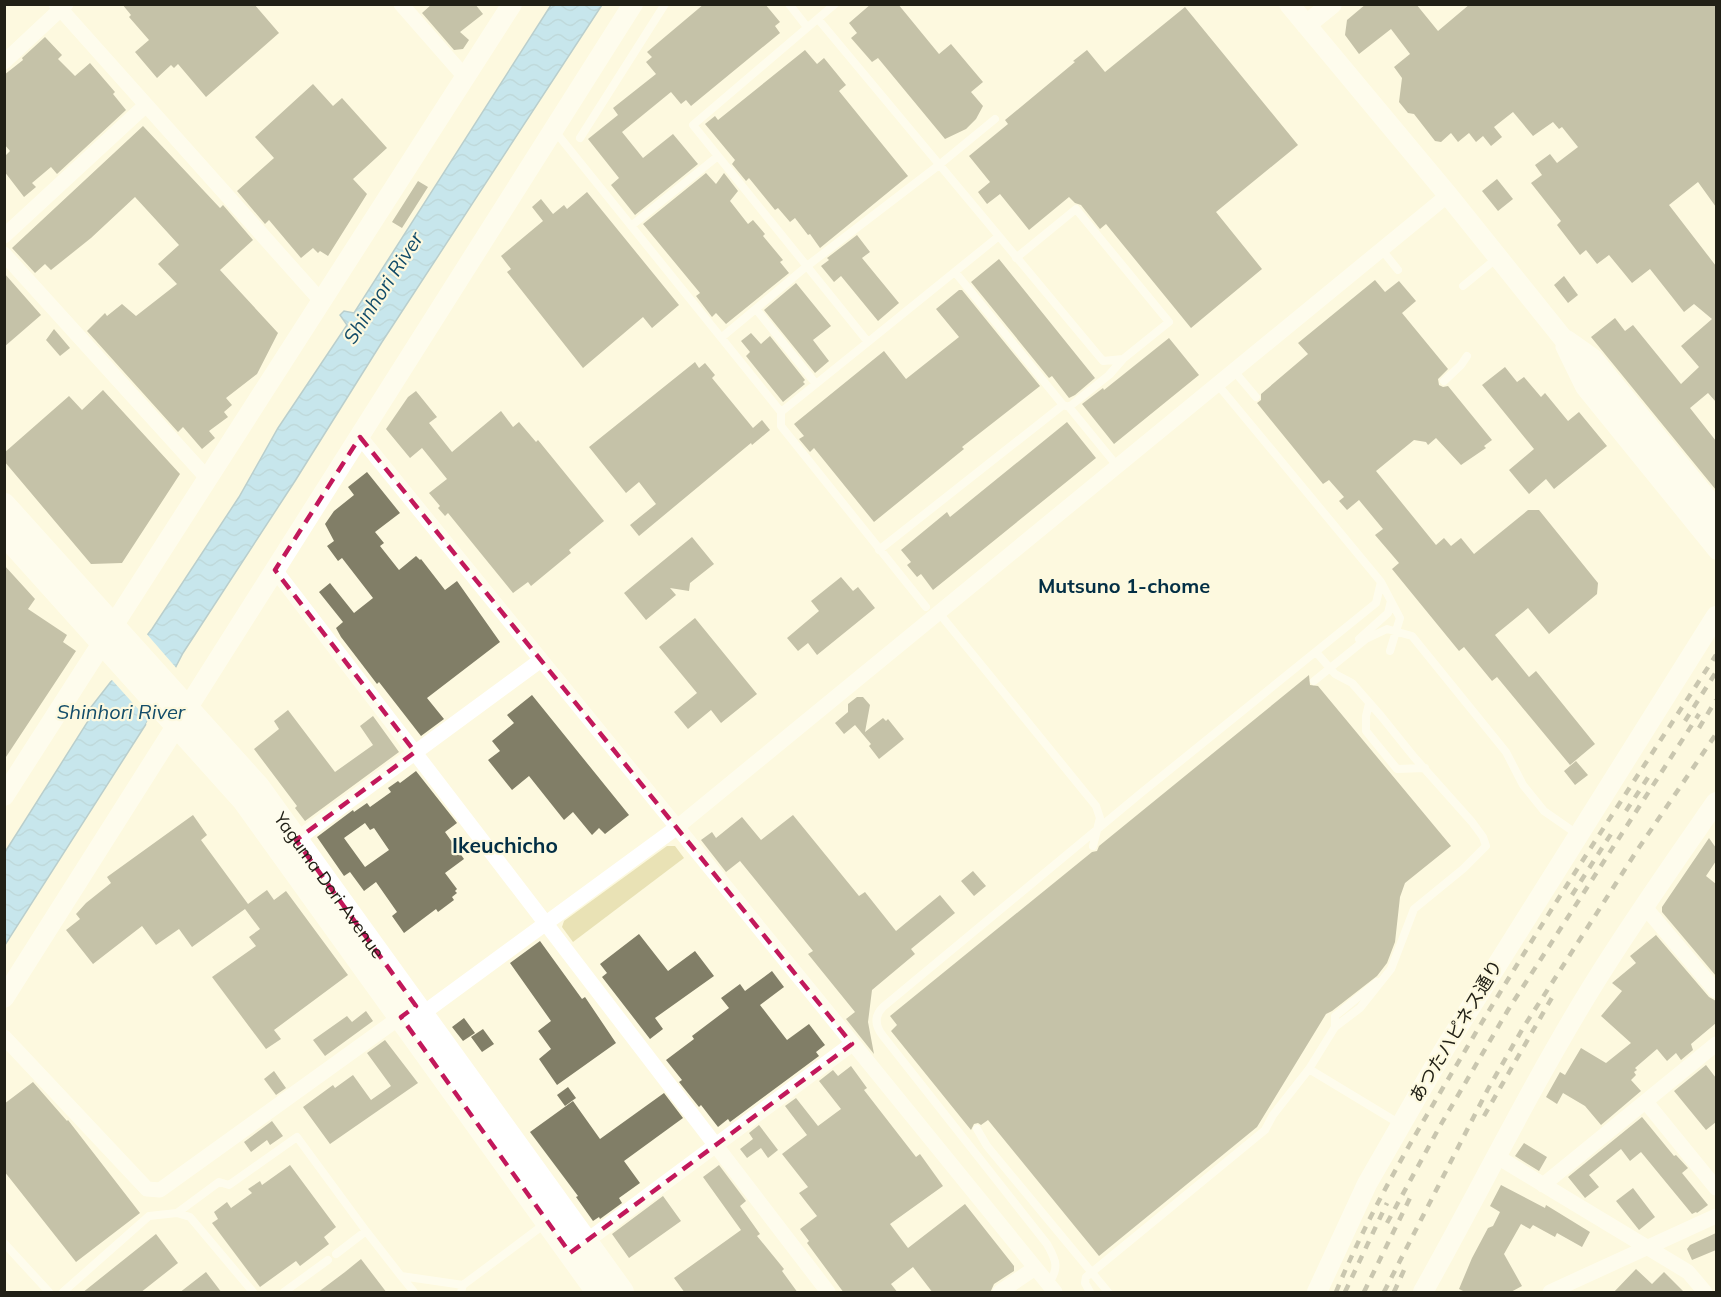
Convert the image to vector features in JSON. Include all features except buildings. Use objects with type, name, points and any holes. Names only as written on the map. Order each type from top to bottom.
[{"type":"main road","name":"Yaguma Dori Avenue","points":[[4,505],[115,640],[177,710],[244,800],[413,1012],[548,1222],[578,1247],[622,1293]]},
{"type":"main road","name":"Yaguma Dori Avenue","points":[[4,532],[115,640]]},
{"type":"main road","name":"Yaguma Dori Avenue","points":[[177,710],[258,787],[578,1247],[598,1293]]},
{"type":"street","points":[[401,4],[465,77]]},
{"type":"street","points":[[4,796],[115,640],[208,479],[512,4]]},
{"type":"street","points":[[4,998],[177,710],[275,570],[633,4]]},
{"type":"street","points":[[1289,4],[1448,195],[1716,529]]},
{"type":"street","points":[[1306,25],[1332,4]]},
{"type":"street","points":[[4,62],[61,6],[322,302]]},
{"type":"street","points":[[4,236],[146,105]]},
{"type":"street","points":[[4,1037],[147,1189],[160,1190],[413,1012],[545,924],[676,828],[932,610],[1118,467],[1448,195]]},
{"type":"street","points":[[4,254],[208,479]]},
{"type":"street","points":[[1554,328],[1595,357],[1716,505]]},
{"type":"street","points":[[1554,328],[1583,388],[1716,552]]},
{"type":"street","points":[[360,437],[1052,1288]]},
{"type":"street","points":[[275,570],[828,1293]]},
{"type":"street","name":"あつたハピネス通り","points":[[1317,1293],[1367,1184],[1444,1048],[1716,616]]},
{"type":"street","points":[[296,840],[541,660]]},
{"type":"street","points":[[1428,1291],[1496,1156],[1589,991],[1716,802]]},
{"type":"street","points":[[1644,906],[1716,991]]},
{"type":"street","points":[[578,1247],[852,1044]]},
{"type":"street","points":[[1544,1185],[1716,1044]]},
{"type":"street","points":[[1646,1102],[1716,1188]]},
{"type":"street","points":[[1496,1156],[1688,1272],[1705,1293]]},
{"type":"street","points":[[1550,1293],[1716,1216]]},
{"type":"street","points":[[1000,1293],[1035,1268]]},
{"type":"lane","points":[[580,138],[665,4]]},
{"type":"lane","points":[[789,4],[807,27]]},
{"type":"lane","points":[[835,4],[693,125],[868,342]]},
{"type":"lane","points":[[818,19],[1103,361],[1124,359]]},
{"type":"lane","points":[[722,337],[807,266],[939,165],[994,119]]},
{"type":"lane","points":[[553,129],[781,411],[780,426],[879,550],[1096,806],[1100,818],[1093,846]]},
{"type":"lane","points":[[631,226],[718,156]]},
{"type":"lane","points":[[879,550],[1109,375],[1124,359],[1169,322],[1076,209],[1016,258]]},
{"type":"lane","points":[[781,411],[999,236]]},
{"type":"lane","points":[[1382,250],[1398,270]]},
{"type":"lane","points":[[1463,286],[1498,258]]},
{"type":"lane","points":[[955,272],[1118,467]]},
{"type":"lane","points":[[756,309],[816,384]]},
{"type":"lane","points":[[1444,381],[1467,356]]},
{"type":"lane","points":[[1234,371],[1256,397]]},
{"type":"lane","points":[[1218,385],[1381,582],[1400,618],[1390,651]]},
{"type":"lane","points":[[1052,1288],[1056,1265],[1047,1244],[876,1025],[878,1012],[1099,828],[1376,603],[1381,582]]},
{"type":"lane","points":[[1391,601],[1388,613],[1380,622],[1312,679],[1366,639],[1387,629],[1412,636],[1506,752],[1523,785],[1544,811],[1579,835]]},
{"type":"lane","points":[[1090,1293],[1085,1283],[1086,1277],[1265,1130],[1273,1115],[1309,1070],[1335,1027],[1360,1008],[1391,969],[1414,909],[1486,846],[1478,830],[1381,716],[1352,683],[1335,674],[1316,652]]},
{"type":"lane","points":[[1369,704],[1366,731],[1397,769],[1425,768]]},
{"type":"lane","points":[[1309,1070],[1401,1124]]},
{"type":"lane","points":[[977,1129],[987,1146],[1107,1293]]},
{"type":"lane","points":[[177,1213],[219,1182],[229,1185],[297,1137],[414,1293]]},
{"type":"lane","points":[[63,1293],[149,1216],[177,1213],[190,1217],[253,1293]]},
{"type":"lane","points":[[401,1276],[462,1289],[548,1222]]},
{"type":"lane","points":[[336,1254],[366,1231]]},
{"type":"lane","points":[[4,1243],[49,1293]]},
{"type":"lane","points":[[284,1293],[328,1260]]},
{"type":"highlighted area","points":[[360,437],[852,1044],[570,1253],[401,1017],[416,1006],[296,840],[415,752],[275,570]]},
{"type":"shaded area","points":[[667,846],[675,846],[684,858],[573,942],[562,927],[564,921]]},
{"type":"water","name":"Shinhori River","points":[[551,5],[602,5],[183,653],[146,724],[5,945],[5,852],[90,718],[88,711],[152,629],[239,497],[278,428],[347,325],[340,315],[344,311],[354,313]]},
{"type":"pier","points":[[145,632],[178,670],[148,726],[146,724],[148,720],[112,680],[108,679]]},
{"type":"railway","points":[[1336,1292],[1378,1204],[1442,1089],[1553,907],[1716,655]]},
{"type":"railway","points":[[1685,721],[1716,672]]},
{"type":"railway","points":[[1699,728],[1716,700]]},
{"type":"railway","points":[[1387,1223],[1440,1126],[1508,1010],[1699,714]]},
{"type":"railway","points":[[1384,1292],[1488,1089],[1523,1028],[1636,852],[1716,734]]},
{"type":"railway","points":[[1626,811],[1649,776]]},
{"type":"railway","points":[[1572,895],[1611,834]]},
{"type":"railway","points":[[1484,1116],[1554,994]]},
{"type":"railway","points":[[1364,1292],[1410,1198]]},
{"type":"railway","points":[[1345,1292],[1387,1203]]},
{"type":"railway","points":[[1394,1292],[1405,1268]]},
{"type":"district","name":"Mutsuno 1-chome","points":[[1124,586]]},
{"type":"district","name":"Ikeuchicho","points":[[505,846]]}]
